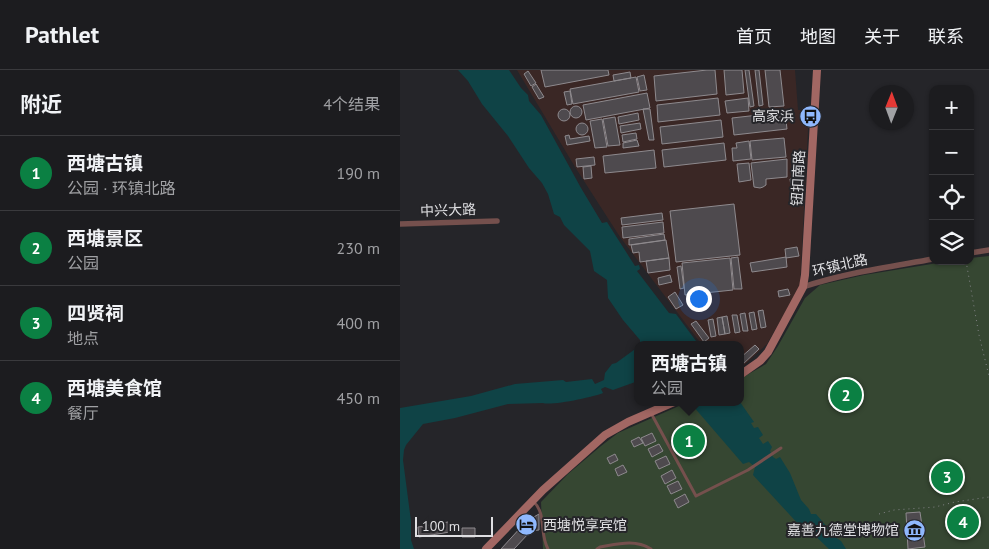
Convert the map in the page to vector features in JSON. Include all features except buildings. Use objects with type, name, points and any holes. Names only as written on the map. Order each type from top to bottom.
[{"type":"street","name":"钮扣南路","points":[[803,287],[818,70]]},
{"type":"street","name":"中兴大路","points":[[400,224],[497,221]]},
{"type":"street","points":[[974,252],[989,250]]},
{"type":"street","name":"环镇北路","points":[[744,373],[760,361],[768,352],[803,287],[836,277],[929,260]]},
{"type":"street","points":[[486,549],[533,500],[605,435],[622,425],[665,406]]},
{"type":"lane","points":[[650,412],[696,496],[748,470],[782,448]]},
{"type":"lane","points":[[533,500],[539,506],[542,515],[544,542],[548,549]]},
{"type":"lane","points":[[597,549],[628,542],[641,544],[651,549]]},
{"type":"path","points":[[967,265],[979,335],[989,376]]},
{"type":"path","points":[[879,514],[894,510],[935,507],[989,497]]},
{"type":"shaded area","points":[[517,70],[795,70],[798,110],[809,110],[800,286],[767,344],[744,365],[744,341],[699,341],[620,237],[575,167]]},
{"type":"green space","points":[[989,256],[989,549],[543,549],[541,502],[568,474],[618,433],[679,406],[744,406],[744,377],[766,364],[805,298],[820,285],[864,275],[929,264],[974,265],[974,258]]},
{"type":"water","points":[[458,70],[509,70],[528,95],[529,101],[541,115],[602,223],[607,222],[635,266],[639,265],[640,269],[637,271],[669,313],[676,314],[696,341],[640,341],[608,298],[607,280],[594,271],[590,251],[564,225],[560,217],[554,214],[548,194],[542,183],[482,104],[468,81]]},
{"type":"water","points":[[634,350],[634,382],[613,390],[605,387],[601,389],[603,393],[582,399],[548,404],[508,404],[423,424],[404,450],[403,460],[411,521],[411,540],[414,549],[400,549],[400,408],[471,396],[515,384],[592,379],[595,384],[604,380],[605,373],[612,364]]},
{"type":"water","points":[[693,406],[743,406],[754,422],[751,423],[754,428],[758,427],[763,435],[759,438],[763,444],[768,441],[772,447],[770,451],[773,457],[776,459],[780,457],[790,473],[801,500],[811,514],[816,514],[828,528],[826,531],[841,541],[846,549],[829,549],[808,529],[801,527],[753,475],[755,467],[749,462],[743,464]]},
{"type":"place","name":"高家浜","points":[[810,116]]},
{"type":"place","name":"西塘景区","points":[[846,395]]},
{"type":"place","name":"西塘古镇","points":[[689,441]]},
{"type":"place","name":"四贤祠","points":[[947,477]]},
{"type":"place","name":"西塘美食馆","points":[[963,522]]},
{"type":"place","name":"西塘悦享宾馆","points":[[527,525]]},
{"type":"place","name":"嘉善九德堂博物馆","points":[[915,530]]}]
